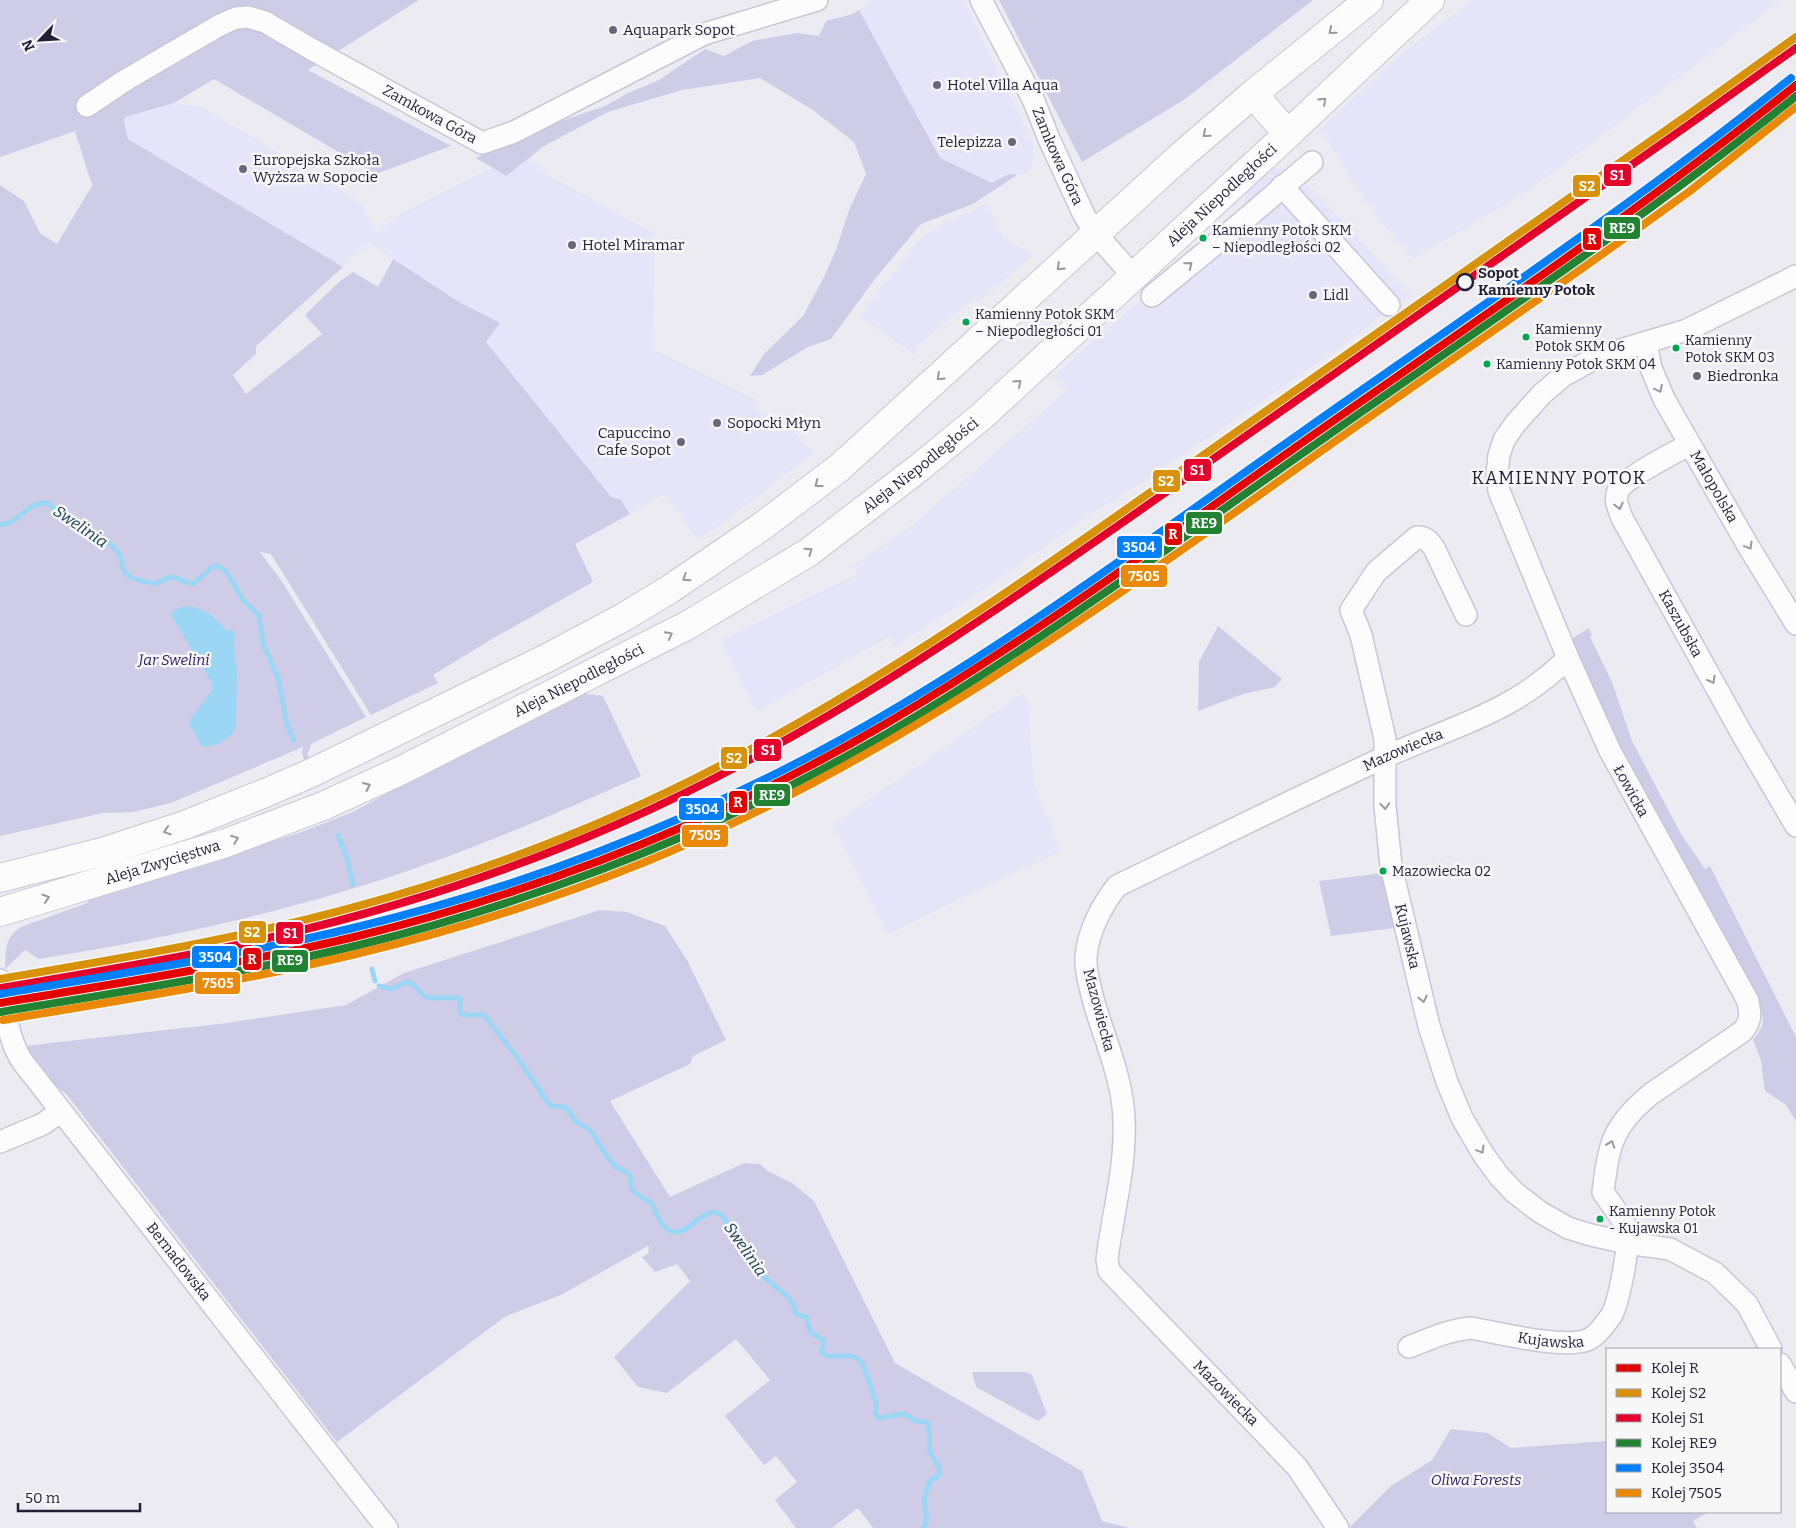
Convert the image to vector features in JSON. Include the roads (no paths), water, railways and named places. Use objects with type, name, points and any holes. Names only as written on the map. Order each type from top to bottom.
[{"type":"main road","points":[[1096,234],[1182,155],[1253,94],[1370,0]]},
{"type":"main road","name":"Aleja Niepodległości","points":[[323,806],[400,771],[688,625],[809,552],[914,472],[1143,286],[1288,134],[1430,0]]},
{"type":"main road","points":[[1253,94],[1288,134]]},
{"type":"main road","name":"Aleja Zwycięstwa","points":[[0,878],[102,852],[185,825],[265,793],[309,774],[547,658],[624,617],[719,557],[840,468],[1096,234]]},
{"type":"main road","name":"Aleja Zwycięstwa","points":[[0,912],[226,843],[323,806]]},
{"type":"street","name":"Zamkowa Góra","points":[[87,106],[124,81],[220,25],[236,18],[248,17],[265,22],[482,143],[514,132],[704,34],[817,0]]},
{"type":"street","name":"Zamkowa Góra","points":[[980,0],[1033,99],[1062,170],[1084,215],[1096,234],[1143,286]]},
{"type":"street","points":[[1143,286],[1236,228],[1282,186],[1312,162]]},
{"type":"street","points":[[1282,186],[1389,305]]},
{"type":"street","name":"Łowicka","points":[[1627,1243],[1627,1230],[1602,1192],[1607,1157],[1616,1132],[1638,1104],[1743,1031],[1749,1023],[1748,1000],[1623,776],[1568,658],[1499,491],[1497,474],[1499,455],[1504,440],[1515,424],[1542,394],[1563,376],[1597,357],[1687,330],[1796,276]]},
{"type":"street","name":"Małopolska","points":[[1646,343],[1655,380],[1689,445],[1796,624]]},
{"type":"street","name":"Kaszubska","points":[[1689,445],[1626,482],[1618,491],[1617,503],[1622,518],[1742,734],[1796,826]]},
{"type":"street","name":"Kujawska","points":[[1466,615],[1434,548],[1423,537],[1417,537],[1376,572],[1350,610],[1363,644],[1385,739],[1385,806],[1391,866],[1429,1026],[1446,1082],[1462,1118],[1483,1154],[1499,1176],[1514,1192],[1540,1212],[1568,1228],[1627,1243],[1670,1249],[1715,1273],[1747,1304],[1771,1348]]},
{"type":"street","name":"Mazowiecka","points":[[1338,1528],[1297,1467],[1109,1271],[1107,1259],[1121,1177],[1124,1120],[1121,1090],[1088,979],[1086,957],[1092,930],[1106,900],[1117,886],[1385,757],[1468,724],[1506,705],[1540,682],[1568,658]]},
{"type":"street","name":"Bernadowska","points":[[0,980],[10,1034],[18,1054],[387,1528]]},
{"type":"street","points":[[0,1142],[43,1124],[61,1111]]},
{"type":"street","name":"Kujawska","points":[[1409,1347],[1444,1333],[1471,1328],[1555,1342],[1571,1343],[1589,1340],[1612,1314],[1627,1254],[1627,1243]]},
{"type":"street","points":[[1781,1366],[1796,1392]]},
{"type":"water","points":[[186,606],[205,612],[227,631],[232,629],[235,634],[234,647],[237,670],[236,728],[229,737],[218,744],[205,747],[201,745],[189,724],[212,690],[212,683],[171,615],[172,611]]},
{"type":"waterway","name":"Swelinia","points":[[0,525],[13,521],[34,505],[47,503],[109,543],[120,555],[126,573],[135,579],[158,583],[168,577],[172,577],[193,584],[212,567],[218,566],[226,571],[243,600],[259,616],[263,643],[278,678],[287,725],[294,740]]},
{"type":"waterway","name":"Swelinia","points":[[338,835],[347,859],[353,884]]},
{"type":"waterway","name":"Swelinia","points":[[372,969],[375,981]]},
{"type":"waterway","name":"Swelinia","points":[[379,986],[391,989],[401,984],[409,983],[427,997],[460,998],[460,1013],[484,1015],[516,1056],[548,1103],[552,1106],[565,1107],[575,1121],[590,1131],[614,1165],[628,1173],[632,1189],[651,1203],[667,1229],[677,1232],[708,1214],[714,1212],[721,1214],[763,1276],[789,1298],[796,1314],[806,1317],[810,1332],[823,1340],[824,1344],[821,1351],[824,1355],[851,1356],[857,1358],[862,1363],[876,1404],[876,1415],[880,1418],[901,1414],[909,1416],[915,1421],[926,1422],[928,1425],[930,1451],[939,1467],[940,1473],[931,1480],[926,1492],[924,1500],[926,1520],[923,1528]]},
{"type":"rail line","name":"S2","points":[[0,979],[241,935],[405,893],[532,850],[615,816],[689,781],[762,743],[833,703],[903,660],[1040,569],[1796,37]]},
{"type":"rail line","name":"S1","points":[[1,988],[243,944],[364,914],[450,888],[535,858],[618,824],[693,789],[766,751],[837,711],[907,668],[1044,577],[1796,48]]},
{"type":"rail line","name":"3504","points":[[0,994],[266,947],[415,912],[538,874],[629,840],[721,800],[781,771],[901,705],[961,668],[1078,590],[1613,213],[1791,78]]},
{"type":"rail line","name":"R","points":[[0,1003],[266,956],[416,921],[539,883],[599,861],[710,815],[782,780],[852,743],[942,690],[1103,584],[1618,221],[1796,85]]},
{"type":"rail line","name":"RE9","points":[[1,1012],[267,965],[417,930],[540,892],[600,870],[711,824],[783,790],[853,753],[943,700],[1104,594],[1618,231],[1796,96]]},
{"type":"rail line","name":"7505","points":[[3,1020],[180,990],[312,964],[466,925],[538,902],[645,862],[730,825],[812,784],[892,739],[971,691],[1124,590],[1629,235],[1690,191],[1796,107]]},
{"type":"place","name":"Aquapark Sopot","points":[[613,30]]},
{"type":"place","name":"Hotel Villa Aqua","points":[[937,85]]},
{"type":"place","name":"Telepizza","points":[[1012,142]]},
{"type":"place","name":"Europejska Szkoła Wyższa w Sopocie","points":[[243,169]]},
{"type":"place","name":"Kamienny Potok SKM – Niepodległości 02","points":[[1203,238]]},
{"type":"place","name":"Hotel Miramar","points":[[572,245]]},
{"type":"place","name":"Sopot Kamienny Potok","points":[[1465,282]]},
{"type":"place","name":"Lidl","points":[[1313,295]]},
{"type":"place","name":"Kamienny Potok SKM – Niepodległości 01","points":[[966,322]]},
{"type":"place","name":"Kamienny Potok SKM 06","points":[[1526,337]]},
{"type":"place","name":"Kamienny Potok SKM 03","points":[[1676,348]]},
{"type":"place","name":"Kamienny Potok SKM 04","points":[[1487,364]]},
{"type":"place","name":"Biedronka","points":[[1697,376]]},
{"type":"place","name":"Sopocki Młyn","points":[[717,423]]},
{"type":"place","name":"Capuccino Cafe Sopot","points":[[681,442]]},
{"type":"place","name":"Mazowiecka 02","points":[[1383,871]]},
{"type":"place","name":"Kamienny Potok - Kujawska 01","points":[[1600,1219]]},
{"type":"district","name":"KAMIENNY POTOK","points":[[1559,478]]},
{"type":"park label","name":"Jar Swelini","points":[[174,660]]},
{"type":"park label","name":"Oliwa Forests","points":[[1476,1480]]}]
